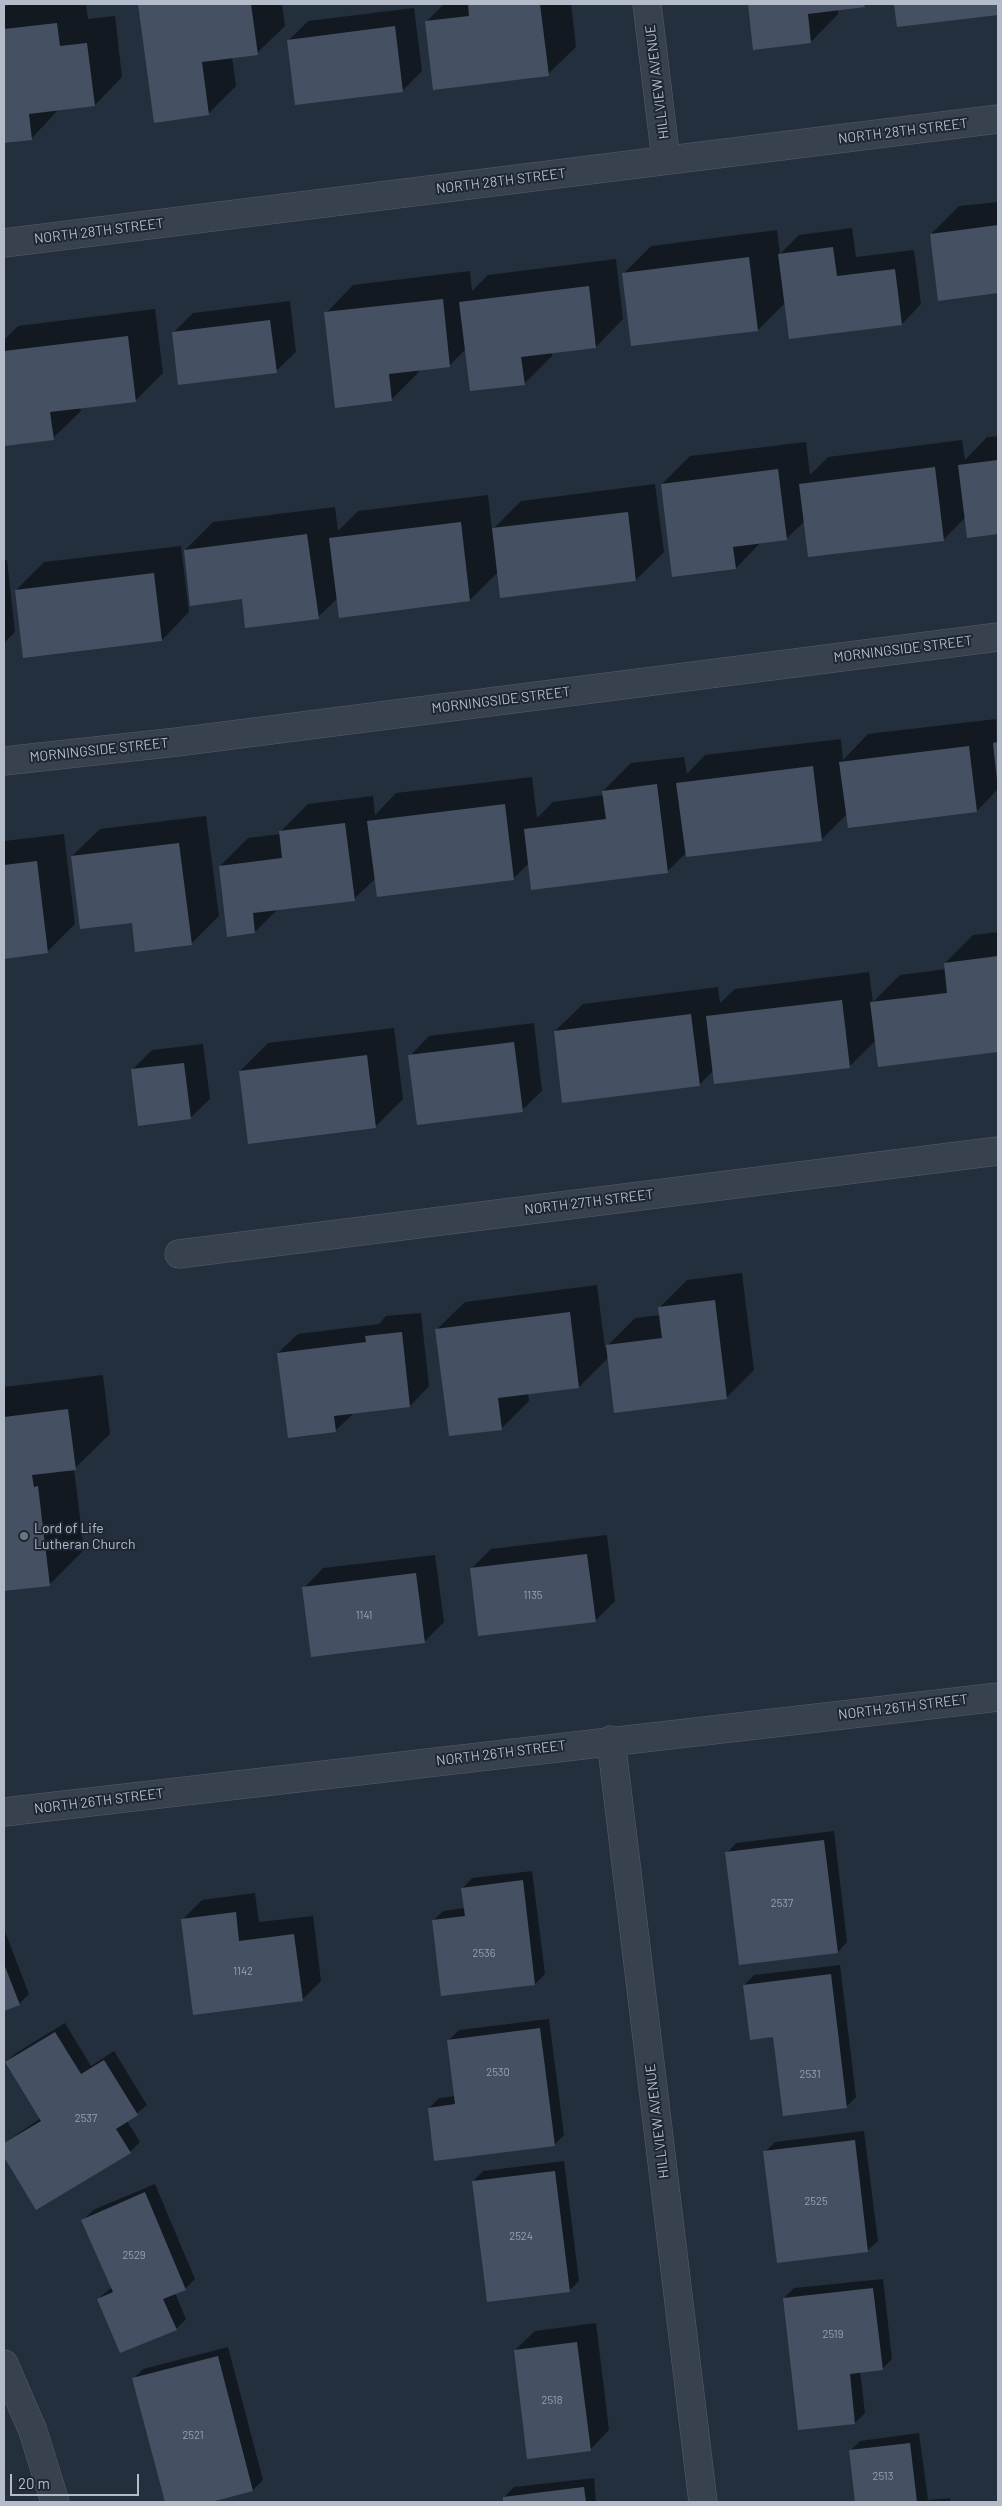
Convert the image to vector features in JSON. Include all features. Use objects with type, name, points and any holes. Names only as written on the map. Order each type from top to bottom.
[{"type":"street","name":"HILLVIEW AVENUE","points":[[647,4],[666,160]]},
{"type":"street","name":"NORTH 28TH STREET","points":[[4,243],[998,119]]},
{"type":"street","name":"MORNINGSIDE STREET","points":[[4,761],[177,742],[998,637]]},
{"type":"street","name":"NORTH 27TH STREET","points":[[179,1254],[998,1151]]},
{"type":"street","name":"NORTH 26TH STREET","points":[[4,1812],[611,1740],[998,1697]]},
{"type":"street","name":"HILLVIEW AVENUE","points":[[611,1740],[703,2502]]},
{"type":"street","points":[[4,2364],[34,2431],[55,2502]]},
{"type":"building","points":[[138,4],[251,4],[258,55],[202,62],[209,115],[154,123]]},
{"type":"building","points":[[468,4],[540,4],[549,76],[433,90],[425,21],[469,16]]},
{"type":"building","points":[[748,4],[864,4],[865,7],[808,14],[811,43],[753,50]]},
{"type":"building","points":[[894,4],[998,4],[998,15],[897,27]]},
{"type":"building","points":[[57,23],[60,46],[87,43],[95,106],[29,114],[32,140],[4,143],[4,29]]},
{"type":"building","points":[[395,26],[403,92],[295,105],[287,40]]},
{"type":"building","points":[[998,225],[998,293],[938,301],[930,234]]},
{"type":"building","points":[[833,247],[837,276],[895,269],[902,325],[789,339],[778,254]]},
{"type":"building","points":[[749,257],[758,331],[631,346],[622,273]]},
{"type":"building","points":[[589,286],[596,348],[521,357],[525,385],[470,391],[459,302]]},
{"type":"building","points":[[443,299],[450,367],[389,374],[392,401],[335,408],[324,312]]},
{"type":"building","points":[[270,320],[277,373],[178,385],[172,332]]},
{"type":"building","points":[[128,336],[136,402],[50,412],[54,440],[4,446],[4,351]]},
{"type":"building","points":[[998,460],[998,534],[967,538],[958,465]]},
{"type":"building","points":[[935,467],[944,541],[808,557],[799,484]]},
{"type":"building","points":[[778,469],[787,540],[733,547],[736,569],[672,577],[661,484]]},
{"type":"building","points":[[628,512],[636,581],[500,598],[492,528]]},
{"type":"building","points":[[461,522],[470,601],[339,618],[329,538]]},
{"type":"building","points":[[307,534],[319,619],[245,628],[242,599],[190,606],[184,550]]},
{"type":"building","points":[[154,573],[162,641],[23,658],[15,590]]},
{"type":"building","points":[[998,742],[998,779],[997,780],[993,743]]},
{"type":"building","points":[[969,746],[977,812],[848,828],[839,762]]},
{"type":"building","points":[[813,766],[822,841],[686,857],[676,783]]},
{"type":"building","points":[[657,784],[668,873],[531,890],[524,829],[606,819],[602,791]]},
{"type":"building","points":[[505,804],[514,880],[377,897],[367,821]]},
{"type":"building","points":[[345,823],[355,901],[253,913],[255,933],[227,937],[219,866],[282,858],[279,831]]},
{"type":"building","points":[[179,843],[192,945],[135,952],[132,923],[80,929],[71,856]]},
{"type":"building","points":[[37,861],[48,953],[4,959],[4,865]]},
{"type":"building","points":[[998,956],[998,1052],[878,1067],[870,1002],[947,993],[944,963]]},
{"type":"building","points":[[842,1000],[850,1068],[714,1084],[706,1016]]},
{"type":"building","points":[[691,1014],[700,1086],[562,1103],[554,1031]]},
{"type":"building","points":[[514,1042],[523,1112],[417,1125],[408,1055]]},
{"type":"building","points":[[367,1055],[376,1128],[248,1144],[239,1071]]},
{"type":"building","points":[[184,1063],[191,1119],[138,1126],[131,1069]]},
{"type":"building","points":[[715,1300],[727,1399],[614,1413],[606,1345],[662,1338],[658,1307]]},
{"type":"building","points":[[570,1312],[579,1388],[498,1398],[502,1430],[449,1436],[435,1329]]},
{"type":"building","points":[[402,1332],[410,1407],[334,1416],[336,1432],[288,1438],[277,1353],[366,1342],[365,1336]]},
{"type":"building","name":"Lord of Life Lutheran Church","points":[[68,1409],[76,1470],[32,1475],[34,1487],[38,1486],[50,1586],[4,1591],[4,1417]]},
{"type":"building","points":[[587,1554],[596,1622],[478,1636],[470,1568]]},
{"type":"building","points":[[416,1573],[425,1643],[311,1657],[302,1587]]},
{"type":"building","points":[[824,1840],[838,1953],[739,1965],[725,1852]]},
{"type":"building","points":[[523,1880],[535,1985],[441,1996],[432,1920],[465,1916],[461,1888]]},
{"type":"building","points":[[236,1912],[239,1941],[294,1934],[303,2001],[193,2015],[181,1919]]},
{"type":"building","points":[[4,1964],[20,2005],[4,2011]]},
{"type":"building","points":[[831,1974],[847,2108],[783,2116],[773,2037],[750,2040],[743,1985]]},
{"type":"building","points":[[540,2028],[555,2146],[434,2161],[428,2108],[455,2104],[447,2040]]},
{"type":"building","points":[[55,2032],[81,2074],[104,2060],[138,2115],[116,2129],[131,2153],[36,2210],[4,2157],[4,2143],[41,2121],[5,2062]]},
{"type":"building","points":[[855,2140],[868,2252],[777,2263],[763,2151]]},
{"type":"building","points":[[555,2171],[570,2292],[487,2302],[472,2181]]},
{"type":"building","points":[[145,2192],[186,2290],[163,2299],[177,2330],[120,2353],[97,2299],[113,2292],[81,2220]]},
{"type":"building","points":[[873,2288],[883,2370],[850,2374],[855,2424],[798,2430],[783,2298]]},
{"type":"building","points":[[577,2342],[591,2451],[527,2459],[514,2350]]},
{"type":"building","points":[[218,2356],[253,2491],[211,2502],[165,2502],[132,2378]]},
{"type":"building","points":[[910,2443],[917,2502],[855,2502],[849,2450]]},
{"type":"building","points":[[584,2487],[586,2502],[503,2502],[503,2497]]},
{"type":"place","name":"Lord of Life Lutheran Church","points":[[24,1536]]}]
